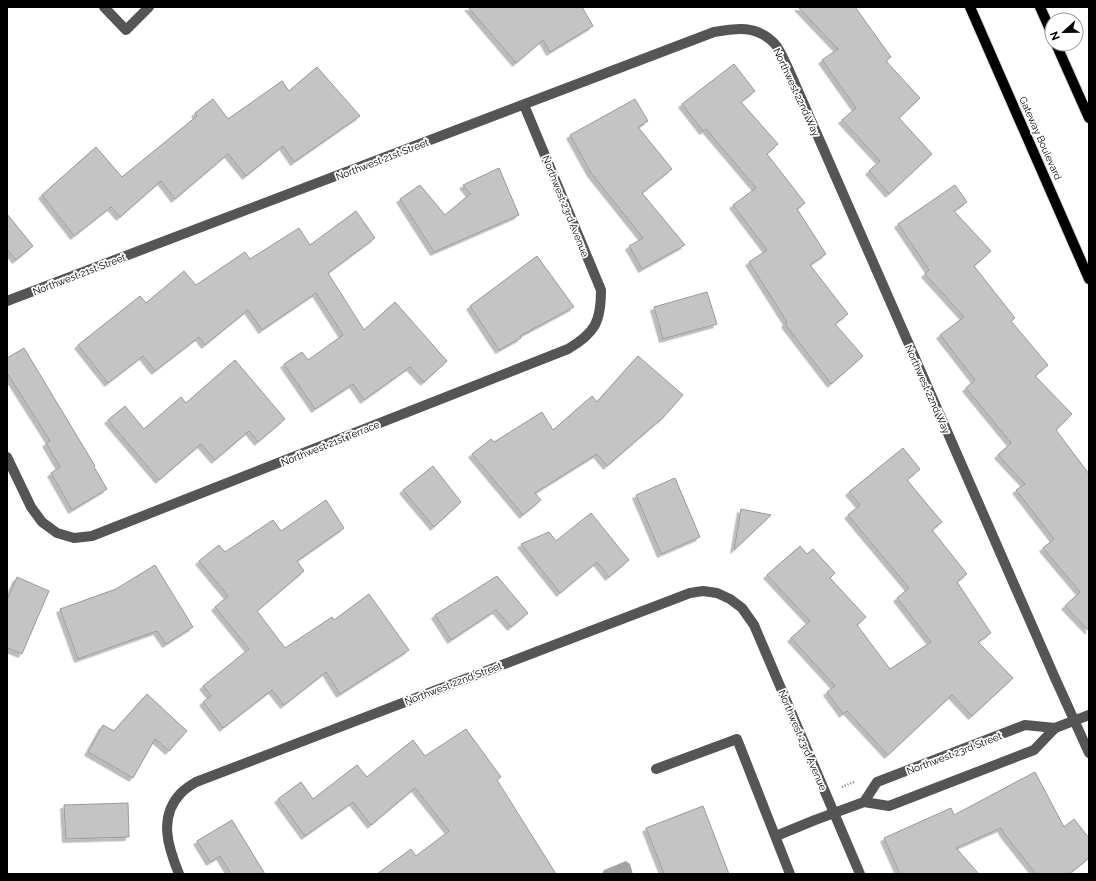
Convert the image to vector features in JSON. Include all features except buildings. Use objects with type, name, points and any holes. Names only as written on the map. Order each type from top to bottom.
[{"type":"main road","name":"Gateway Boulevard","points":[[970,7],[1089,279]]},
{"type":"main road","points":[[1060,52],[1089,118]]},
{"type":"street","points":[[104,7],[126,30],[150,7]]},
{"type":"street","name":"Northwest 21st Street","points":[[7,301],[714,32],[737,28],[758,31]]},
{"type":"street","name":"Northwest 22nd Way","points":[[758,31],[774,44],[788,68],[1089,753]]},
{"type":"street","name":"Northwest 23rd Avenue","points":[[524,105],[601,290],[601,308]]},
{"type":"street","name":"Northwest 21st Terrace","points":[[7,457],[31,507],[42,522],[57,533],[74,538],[92,536],[568,349],[583,340],[595,326],[601,308]]},
{"type":"street","name":"Northwest 22nd Street","points":[[179,874],[171,854],[167,833],[167,818],[171,806],[181,793],[196,782],[690,593],[703,591],[717,593],[730,599],[742,608]]},
{"type":"street","name":"Northwest 23rd Avenue","points":[[742,608],[754,625],[860,874]]},
{"type":"street","name":"Northwest 23rd Street","points":[[864,802],[877,782],[1026,726],[1055,728],[1089,715]]},
{"type":"street","name":"Northwest 23rd Street","points":[[776,836],[864,802],[889,806],[1034,750],[1055,728]]},
{"type":"street","points":[[656,769],[737,739],[790,874]]},
{"type":"path","points":[[826,793],[858,780]]},
{"type":"shaded area","points":[[626,861],[630,864],[633,874],[602,874],[604,870]]}]
